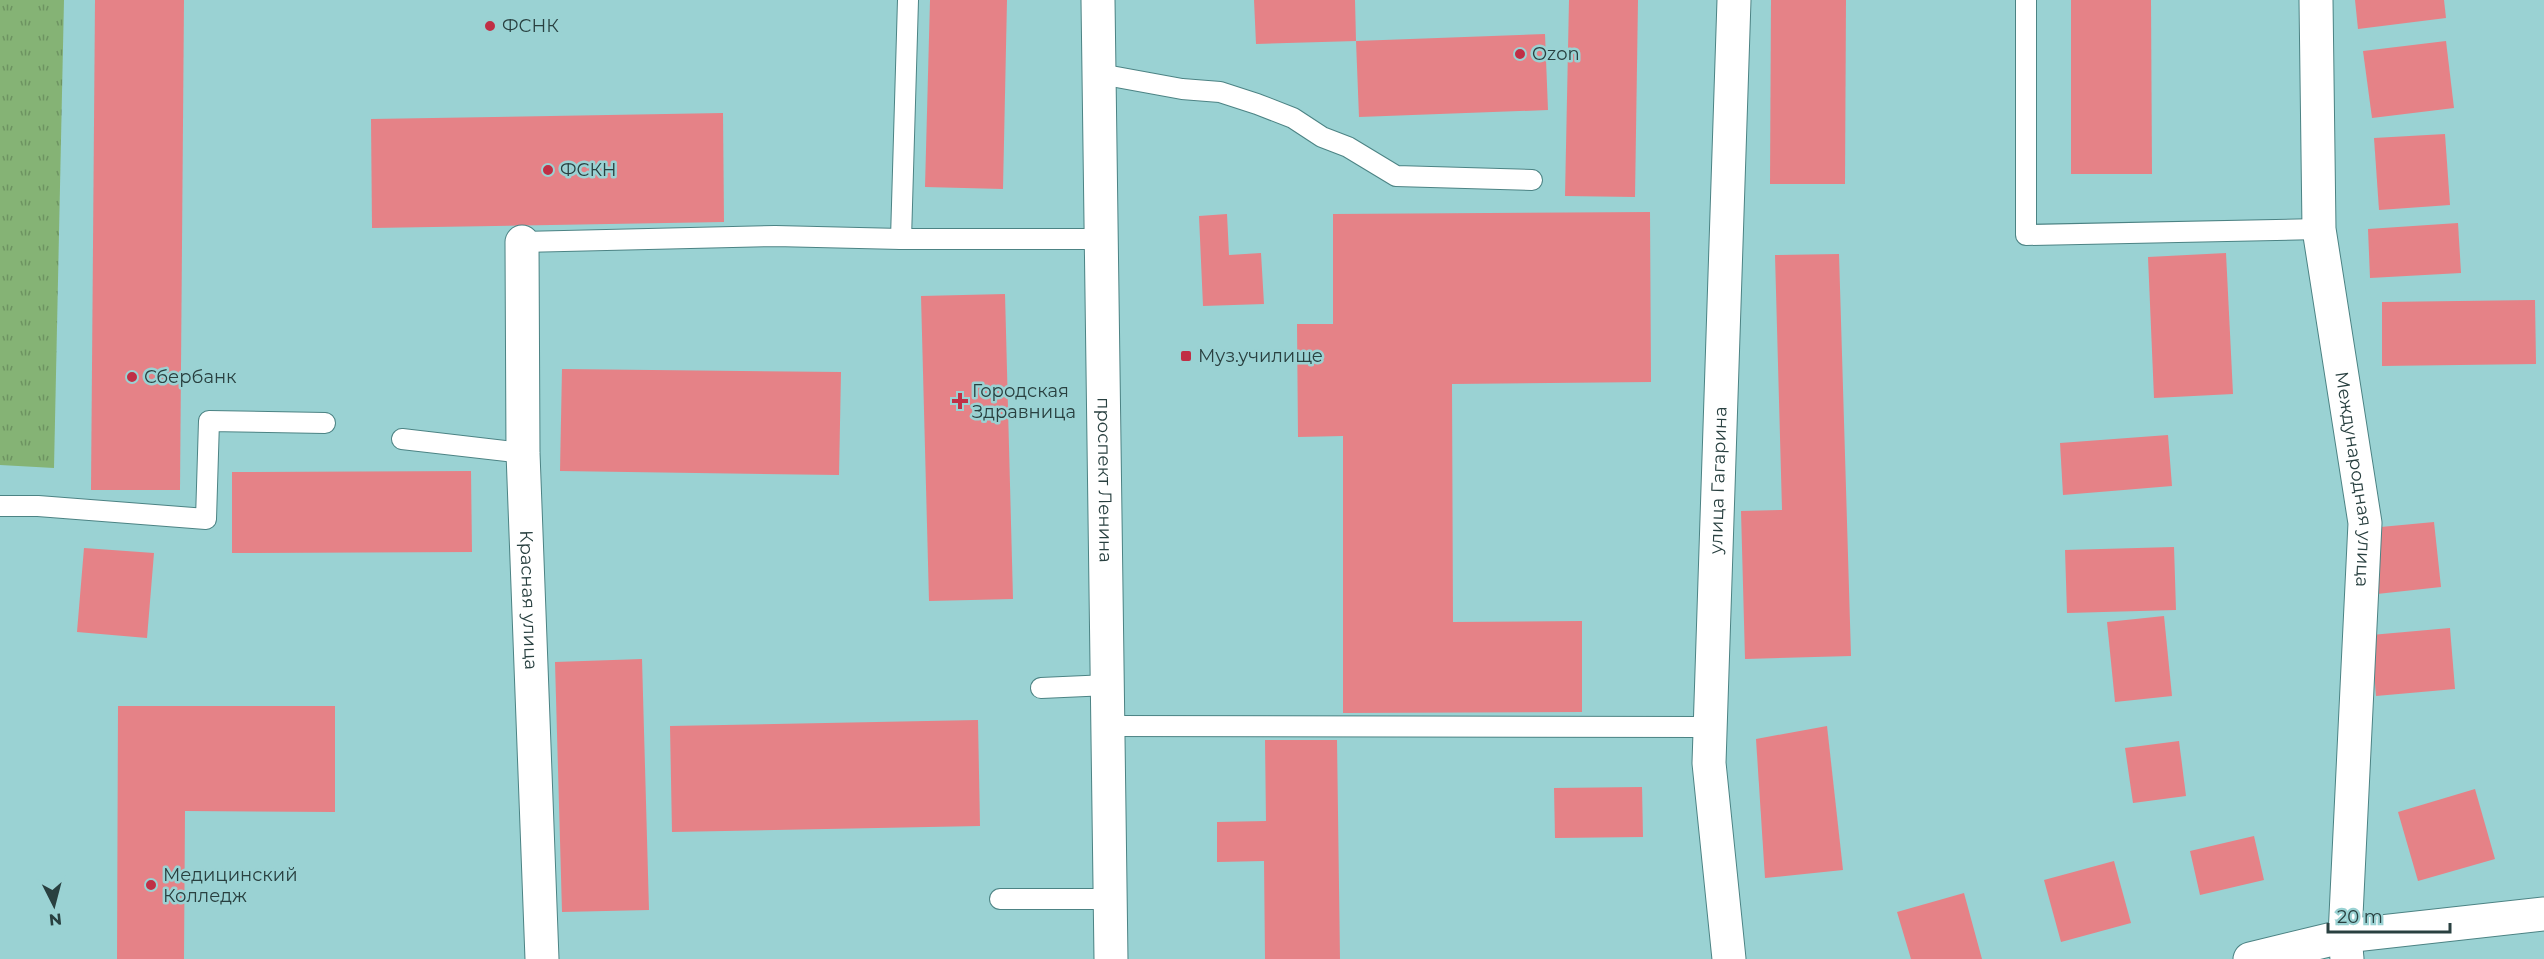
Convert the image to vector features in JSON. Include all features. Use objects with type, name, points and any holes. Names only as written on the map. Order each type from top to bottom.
[{"type":"street","name":"проспект Ленина","points":[[1098,0],[1111,959]]},
{"type":"street","name":"улица Гагарина","points":[[1729,959],[1709,763],[1734,0]]},
{"type":"street","name":"Международная улица","points":[[2316,0],[2319,229],[2366,523],[2346,948]]},
{"type":"street","name":"Красная улица","points":[[522,242],[523,453],[542,959]]},
{"type":"street","points":[[2250,959],[2346,948],[2544,914]]},
{"type":"lane","points":[[901,239],[908,0]]},
{"type":"lane","points":[[2026,0],[2026,235],[2319,229]]},
{"type":"lane","points":[[1100,74],[1182,89],[1220,92],[1257,104],[1293,118],[1322,137],[1348,147],[1396,176],[1532,180]]},
{"type":"lane","points":[[522,242],[775,236],[901,239],[1102,239]]},
{"type":"lane","points":[[0,506],[38,506],[206,519],[209,421],[324,423]]},
{"type":"lane","points":[[402,439],[523,453]]},
{"type":"lane","points":[[1041,688],[1108,685]]},
{"type":"lane","points":[[1108,726],[1710,727]]},
{"type":"lane","points":[[1000,899],[1110,898]]},
{"type":"green space","points":[[0,0],[64,0],[54,468],[0,465]]},
{"type":"building","points":[[95,0],[184,0],[180,490],[91,490]]},
{"type":"building","points":[[930,0],[1007,0],[1003,189],[925,187]]},
{"type":"building","points":[[1254,0],[1355,0],[1356,41],[1256,44]]},
{"type":"building","points":[[1569,0],[1638,0],[1635,197],[1565,196]]},
{"type":"building","points":[[1771,0],[1846,0],[1845,184],[1770,184]]},
{"type":"building","points":[[2071,0],[2151,0],[2152,174],[2071,174]]},
{"type":"building","points":[[2355,0],[2444,0],[2446,18],[2358,29]]},
{"type":"building","points":[[1545,34],[1548,110],[1359,117],[1356,41]]},
{"type":"building","points":[[2446,41],[2454,108],[2372,118],[2363,51]]},
{"type":"building","name":"ФСКН","points":[[723,113],[724,222],[372,228],[371,119]]},
{"type":"building","points":[[2445,134],[2450,205],[2379,210],[2374,138]]},
{"type":"building","points":[[1650,212],[1651,382],[1452,384],[1453,622],[1582,621],[1582,712],[1343,713],[1343,436],[1298,437],[1297,324],[1333,324],[1333,214]]},
{"type":"building","points":[[1227,214],[1229,255],[1261,253],[1264,304],[1203,306],[1199,216]]},
{"type":"building","points":[[2458,223],[2461,273],[2370,278],[2368,229]]},
{"type":"building","points":[[2226,253],[2233,394],[2154,398],[2148,257]]},
{"type":"building","points":[[1839,254],[1851,656],[1745,659],[1741,511],[1782,510],[1775,255]]},
{"type":"building","points":[[1005,294],[1013,599],[929,601],[921,296]]},
{"type":"building","points":[[2535,300],[2536,364],[2382,366],[2382,302]]},
{"type":"building","points":[[562,369],[841,372],[839,475],[560,471]]},
{"type":"building","points":[[2168,435],[2172,486],[2063,495],[2060,443]]},
{"type":"building","points":[[471,471],[472,552],[232,553],[232,472]]},
{"type":"building","points":[[2434,522],[2441,587],[2377,594],[2370,528]]},
{"type":"building","points":[[2174,547],[2176,610],[2067,613],[2065,550]]},
{"type":"building","points":[[84,548],[154,553],[147,638],[77,632]]},
{"type":"building","points":[[2164,616],[2172,696],[2115,702],[2107,622]]},
{"type":"building","points":[[2450,628],[2455,689],[2376,696],[2371,635]]},
{"type":"building","points":[[642,659],[649,910],[562,912],[555,662]]},
{"type":"building","name":"Медицинский Колледж","points":[[118,706],[335,706],[335,812],[185,811],[184,959],[117,959]]},
{"type":"building","points":[[978,720],[980,826],[672,832],[670,726]]},
{"type":"building","points":[[1827,726],[1843,870],[1765,878],[1756,739]]},
{"type":"building","points":[[1265,740],[1337,740],[1340,959],[1265,959],[1264,861],[1217,862],[1217,822],[1266,821]]},
{"type":"building","points":[[2179,741],[2186,796],[2133,803],[2125,748]]},
{"type":"building","points":[[1642,787],[1643,837],[1555,838],[1554,788]]},
{"type":"building","points":[[2475,789],[2495,859],[2418,881],[2398,812]]},
{"type":"building","points":[[2254,836],[2264,880],[2200,895],[2190,851]]},
{"type":"building","points":[[2114,861],[2131,923],[2061,942],[2044,880]]},
{"type":"building","points":[[1964,893],[1982,959],[1911,959],[1897,912]]},
{"type":"place","name":"ФСНК","points":[[490,26]]},
{"type":"place","name":"Ozon","points":[[1520,54]]},
{"type":"place","name":"ФСКН","points":[[548,170]]},
{"type":"place","name":"Муз.училище","points":[[1186,356]]},
{"type":"place","name":"Сбербанк","points":[[132,377]]},
{"type":"place","name":"Городская Здравница","points":[[960,401]]},
{"type":"place","name":"Медицинский Колледж","points":[[151,885]]}]
